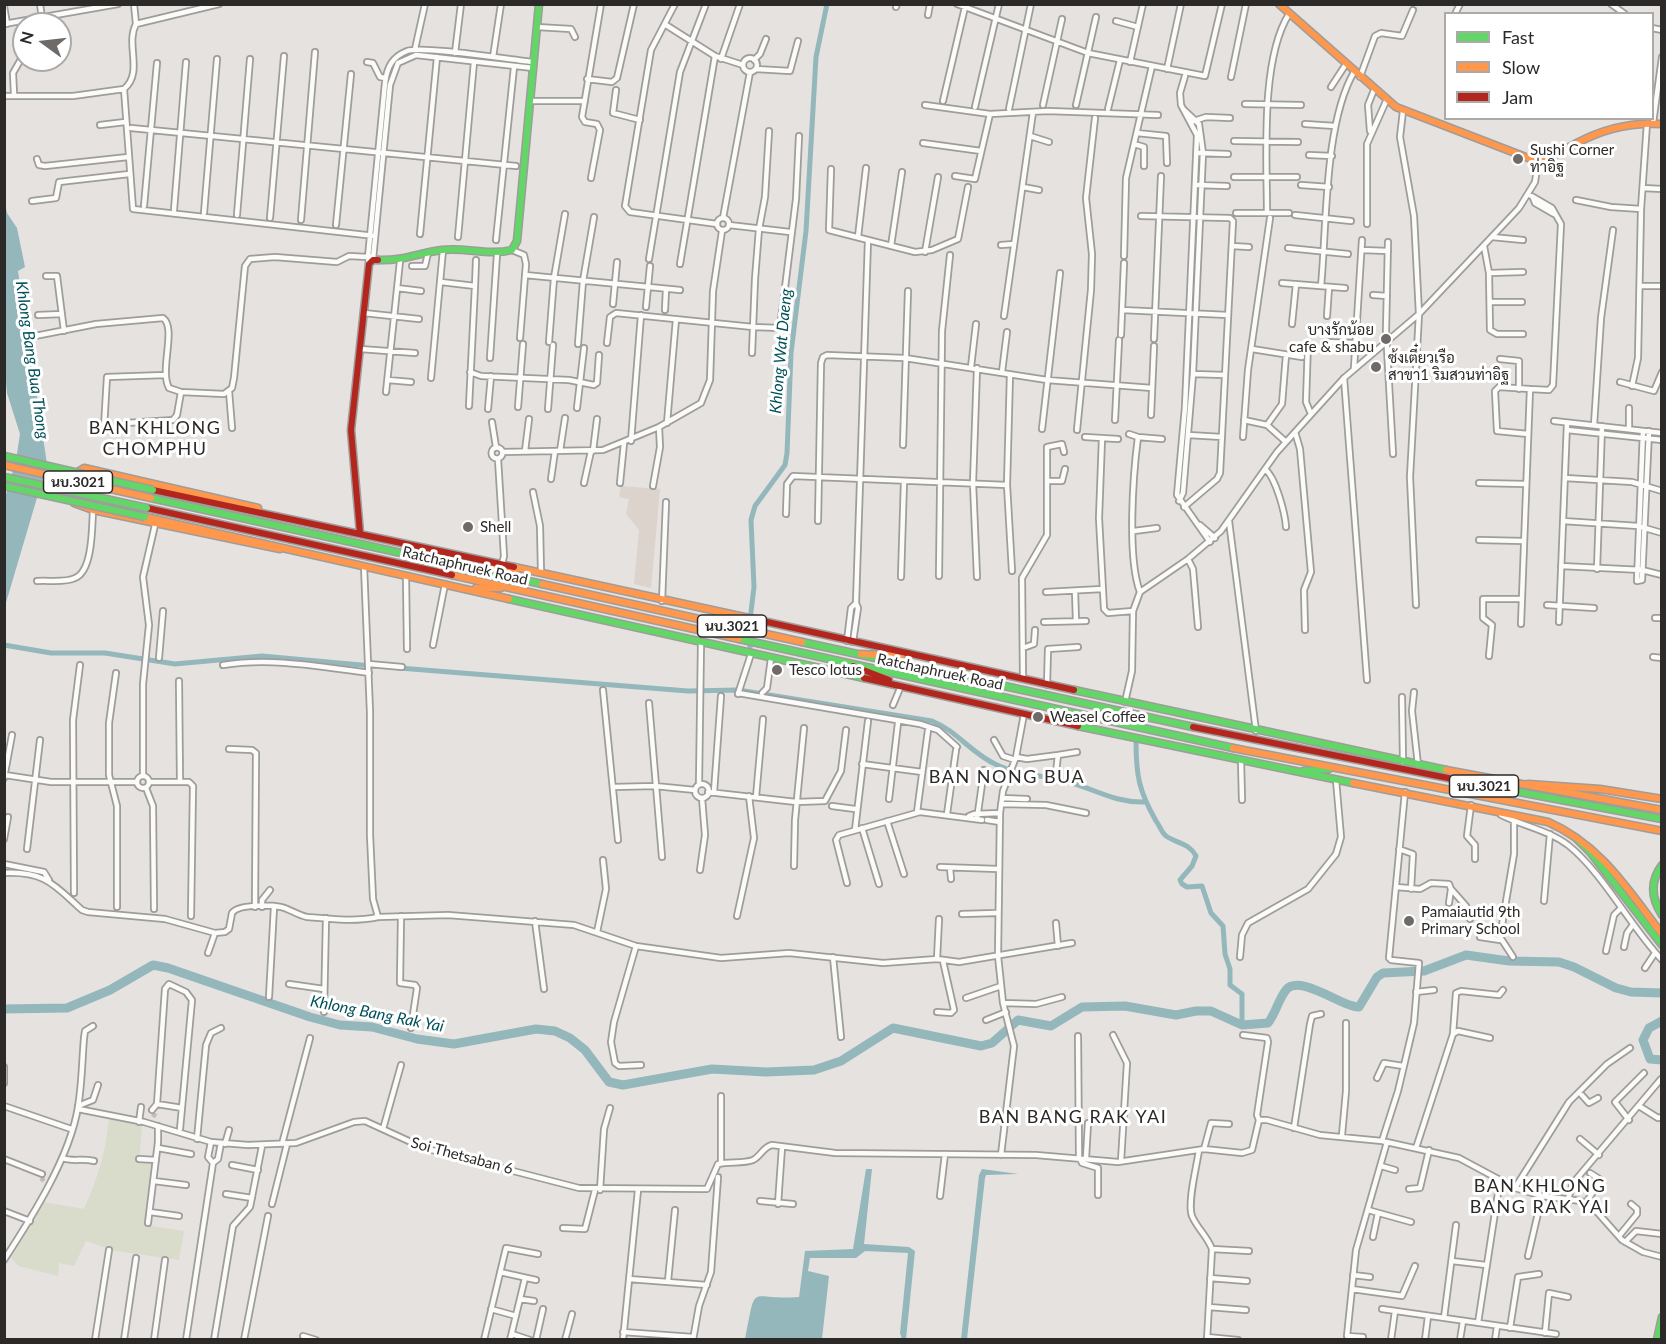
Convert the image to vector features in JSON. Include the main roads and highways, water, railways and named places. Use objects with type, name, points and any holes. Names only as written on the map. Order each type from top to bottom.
[{"type":"main road","points":[[360,533],[351,430],[371,259],[400,261],[443,250],[497,254],[512,250],[517,241],[539,4]]},
{"type":"main road","points":[[1279,4],[1374,90],[1403,111],[1538,162],[1589,137],[1631,124],[1662,124]]},
{"type":"main road","name":"Ratchaphruek Road","points":[[4,456],[541,572],[662,601],[1284,738]]},
{"type":"main road","name":"Ratchaphruek Road","points":[[4,465],[1416,774],[1658,818]]},
{"type":"main road","points":[[281,516],[251,506],[84,468],[76,473],[68,492],[74,503],[93,510],[155,525],[299,552]]},
{"type":"main road","name":"Ratchaphruek Road","points":[[4,477],[853,666],[1335,769],[1662,831]]},
{"type":"main road","name":"Ratchaphruek Road","points":[[4,486],[462,587],[701,643],[1293,771]]},
{"type":"main road","points":[[480,569],[529,570]]},
{"type":"main road","points":[[462,587],[514,589]]},
{"type":"main road","points":[[860,654],[908,655]]},
{"type":"main road","points":[[853,666],[909,687]]},
{"type":"main road","points":[[1284,738],[1314,751]]},
{"type":"main road","points":[[1284,738],[1515,784],[1660,809]]},
{"type":"main road","points":[[1293,771],[1335,769]]},
{"type":"main road","points":[[1293,771],[1490,809],[1563,827],[1597,850],[1662,934]]},
{"type":"main road","points":[[1515,784],[1579,787],[1659,798]]},
{"type":"main road","points":[[1563,827],[1590,852],[1662,945]]},
{"type":"main road","points":[[1662,865],[1652,882],[1652,896],[1662,915]]},
{"type":"main road","points":[[1657,1340],[1662,1317]]},
{"type":"water","points":[[4,199],[7,213],[17,228],[25,267],[18,271],[47,464],[5,606],[5,498],[16,460],[20,434],[7,393],[5,370]]},
{"type":"water","points":[[866,1169],[872,1169],[864,1244],[909,1247],[915,1251],[906,1339],[902,1339],[900,1333],[908,1253],[865,1251],[856,1258],[810,1258],[808,1271],[829,1276],[822,1339],[745,1339],[751,1308],[757,1297],[799,1297],[805,1251],[853,1249]]},
{"type":"water","points":[[982,1169],[1018,1174],[986,1175],[967,1339],[961,1339],[979,1175]]},
{"type":"waterway","name":"Khlong Wat Daeng","points":[[750,654],[750,620],[754,587],[751,520],[755,506],[785,465],[787,453],[791,353],[806,231],[816,57],[827,4]]},
{"type":"waterway","points":[[4,645],[51,653],[105,653],[175,664],[262,656],[372,666]]},
{"type":"waterway","points":[[399,668],[688,691],[738,690],[932,721],[941,725],[980,755],[1005,768],[1065,781],[1113,798],[1145,802]]},
{"type":"waterway","points":[[1136,741],[1140,783],[1150,810],[1164,834],[1187,846],[1196,856],[1192,866],[1180,880],[1187,887],[1202,886],[1211,913],[1223,926],[1225,954],[1230,969],[1230,985],[1242,994],[1242,1025]]},
{"type":"waterway","name":"Khlong Bang Rak Yai","points":[[4,1009],[67,1008],[110,990],[153,965],[168,968],[310,1017],[340,1025],[372,1027],[417,1039],[454,1044],[536,1029],[555,1031],[570,1038],[585,1050],[609,1082],[623,1085],[712,1069],[766,1072],[814,1070],[841,1061],[893,1028],[981,1046],[992,1043],[1018,1020],[1051,1026],[1082,1007],[1125,1006],[1176,1015],[1211,1011],[1242,1025],[1268,1023],[1283,994],[1292,986],[1311,988],[1359,1007],[1377,977],[1383,973],[1424,971],[1466,955],[1509,961],[1559,962],[1616,988],[1631,992],[1662,993]]},
{"type":"waterway","name":"Khlong Bang Rak Yai","points":[[1662,1021],[1649,1028],[1643,1040],[1650,1059],[1662,1060]]},
{"type":"tunnel","points":[[153,1117],[156,1112]]},
{"type":"tunnel","points":[[41,1178],[44,1181]]},
{"type":"place","name":"Sushi Corner ท่าอิฐ","points":[[1518,159]]},
{"type":"place","name":"บางรักน้อย cafe & shabu","points":[[1386,339]]},
{"type":"place","name":"ซ้งเตี๋ยวเรือ สาขา1 ริมสวนท่าอิฐ","points":[[1376,367]]},
{"type":"place","name":"Shell","points":[[468,527]]},
{"type":"place","name":"Tesco lotus","points":[[777,670]]},
{"type":"place","name":"Weasel Coffee","points":[[1038,717]]},
{"type":"place","name":"Pamaiautid 9th Primary School","points":[[1409,921]]},
{"type":"district","name":"BAN KHLONG CHOMPHU","points":[[155,438]]},
{"type":"district","name":"BAN NONG BUA","points":[[1007,777]]},
{"type":"district","name":"BAN BANG RAK YAI","points":[[1073,1117]]},
{"type":"district","name":"BAN KHLONG BANG RAK YAI","points":[[1540,1196]]},
{"type":"water label","name":"Khlong Bang Bua Thong","points":[[32,360]]}]
